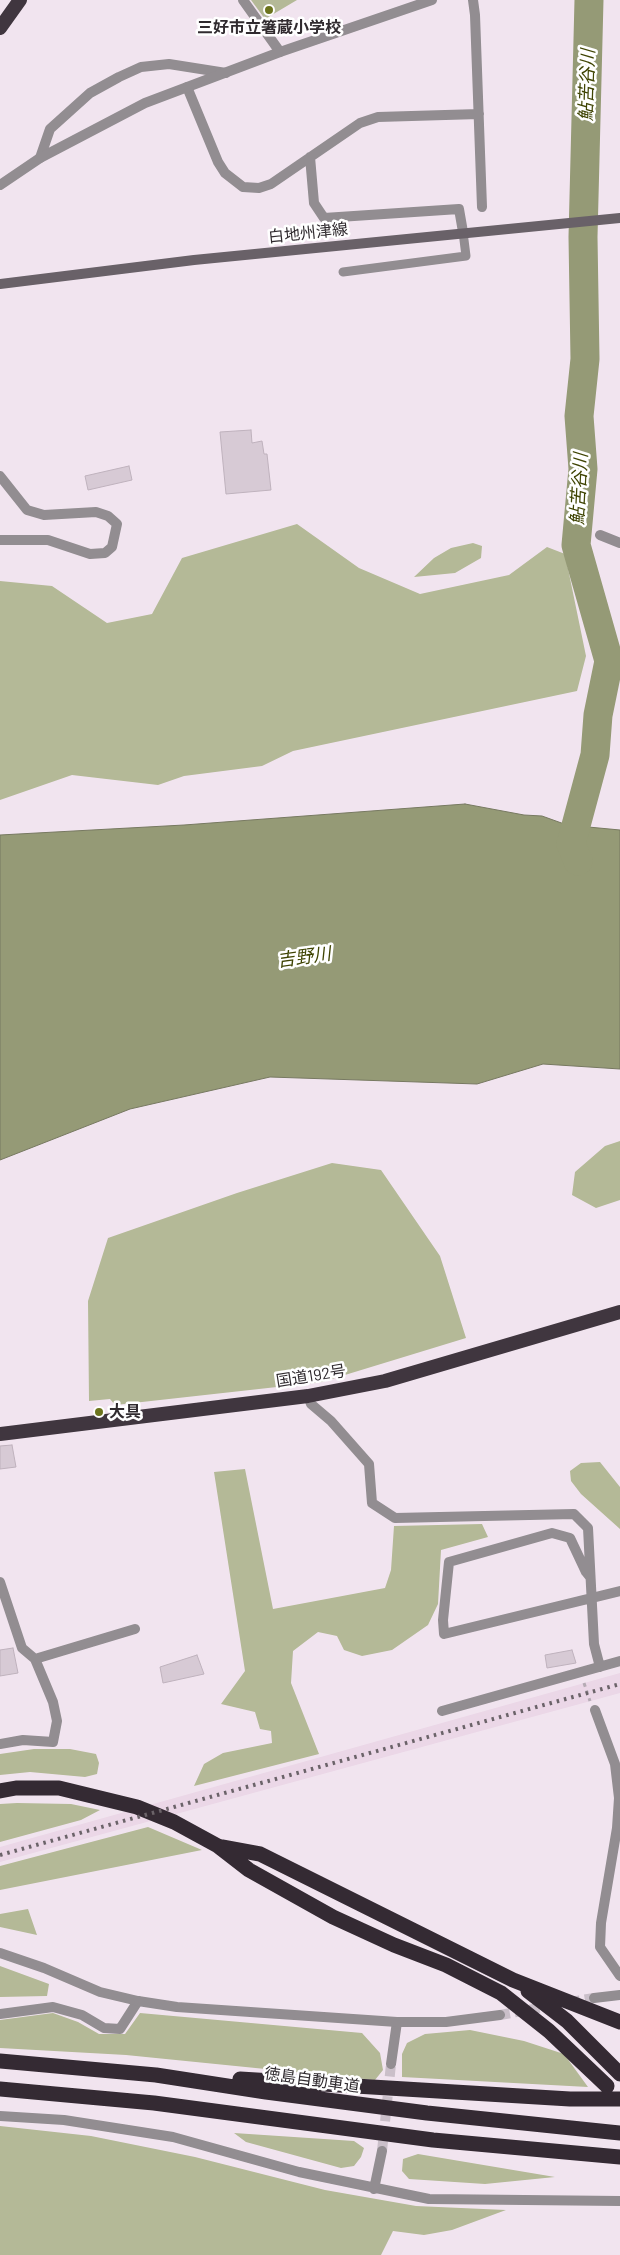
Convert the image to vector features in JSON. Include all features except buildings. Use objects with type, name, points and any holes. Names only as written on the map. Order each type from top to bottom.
[{"type":"highway","points":[[0,28],[20,0]]},
{"type":"highway","name":"国道192号","points":[[0,1434],[308,1396],[385,1381],[620,1312]]},
{"type":"highway","points":[[0,1791],[16,1788],[59,1788],[144,1810],[174,1822],[218,1846],[249,1870],[334,1917],[394,1945],[446,1965],[500,1993],[549,2031],[606,2086]]},
{"type":"highway","points":[[218,1846],[260,1854],[513,1980],[620,2022]]},
{"type":"highway","points":[[513,1980],[567,2021],[620,2074]]},
{"type":"highway","name":"徳島自動車道","points":[[0,2061],[156,2075],[266,2092],[427,2113],[620,2133]]},
{"type":"highway","points":[[156,2075],[570,2099],[620,2099]]},
{"type":"highway","points":[[0,2089],[154,2103],[433,2140],[620,2157]]},
{"type":"main road","name":"白地州津線","points":[[0,284],[194,260],[492,229],[620,218]]},
{"type":"street","points":[[244,0],[280,52]]},
{"type":"street","points":[[0,185],[40,158],[145,103],[280,52],[432,0]]},
{"type":"street","points":[[473,0],[482,207]]},
{"type":"street","points":[[40,158],[50,129],[90,93],[119,77],[141,67],[169,64],[226,73]]},
{"type":"street","points":[[187,88],[218,162],[225,173],[243,187],[259,188],[271,184],[360,122],[378,117],[479,114]]},
{"type":"street","points":[[310,157],[314,203],[324,218],[459,209],[464,232]]},
{"type":"street","points":[[0,476],[27,510],[44,515],[96,512],[108,516],[117,524],[112,547],[105,553],[90,554],[48,540],[0,540]]},
{"type":"street","points":[[600,535],[620,543]]},
{"type":"street","points":[[308,1396],[311,1404],[330,1421],[369,1464],[372,1503],[395,1518],[574,1514],[588,1528],[594,1644],[600,1667]]},
{"type":"street","points":[[591,1577],[586,1572],[570,1538],[552,1533],[449,1562],[443,1620],[444,1634],[620,1591]]},
{"type":"street","points":[[0,1582],[22,1648],[35,1659],[54,1702],[57,1722],[54,1742],[23,1740],[0,1744]]},
{"type":"street","points":[[35,1659],[135,1629]]},
{"type":"street","points":[[442,1711],[620,1661]]},
{"type":"street","points":[[595,1710],[615,1764],[619,1798],[617,1828],[601,1923],[600,1947],[620,1976]]},
{"type":"street","points":[[0,1953],[44,1968],[100,1992],[138,2001],[177,2007],[396,2022],[446,2022],[500,2015]]},
{"type":"street","points":[[594,1998],[620,1995]]},
{"type":"street","points":[[0,2014],[53,2007],[82,2015],[104,2028],[120,2029],[138,2001]]},
{"type":"street","points":[[391,2064],[396,2022]]},
{"type":"street","points":[[0,2116],[64,2120],[173,2137],[299,2172],[429,2199],[620,2201]]},
{"type":"street","points":[[374,2189],[382,2151]]},
{"type":"lane","points":[[343,272],[466,256],[464,232]]},
{"type":"path","points":[[587,1670],[584,1683],[590,1702],[595,1710]]},
{"type":"shaded area","name":"三好市立箸蔵小学校","points":[[251,0],[297,0],[265,19]]},
{"type":"shaded area","points":[[297,524],[359,568],[420,594],[509,575],[547,547],[565,554],[586,656],[577,691],[293,751],[262,766],[184,776],[158,785],[72,775],[0,800],[0,581],[52,586],[107,623],[152,614],[182,558]]},
{"type":"shaded area","points":[[473,543],[482,546],[481,558],[455,573],[414,577],[434,558],[451,548]]},
{"type":"shaded area","points":[[620,1141],[620,1200],[596,1208],[572,1195],[575,1172],[605,1146]]},
{"type":"shaded area","points":[[332,1163],[381,1170],[440,1256],[466,1338],[322,1382],[115,1405],[110,1399],[89,1401],[88,1301],[108,1238],[237,1193]]},
{"type":"shaded area","points":[[600,1462],[620,1487],[620,1529],[581,1494],[571,1481],[570,1471],[581,1463]]},
{"type":"shaded area","points":[[245,1469],[273,1609],[385,1588],[391,1570],[394,1526],[482,1524],[488,1537],[441,1550],[438,1604],[428,1625],[392,1650],[362,1656],[344,1650],[337,1636],[318,1632],[293,1651],[291,1683],[319,1754],[194,1786],[204,1764],[223,1753],[272,1743],[271,1731],[260,1729],[255,1712],[221,1704],[245,1671],[214,1472]]},
{"type":"shaded area","points":[[620,1673],[620,1693],[0,1862],[0,1847]]},
{"type":"shaded area","points":[[34,1749],[70,1749],[96,1754],[99,1763],[97,1774],[85,1777],[30,1772],[0,1775],[0,1754]]},
{"type":"shaded area","points":[[0,1804],[71,1804],[100,1810],[81,1820],[0,1842]]},
{"type":"shaded area","points":[[148,1827],[202,1850],[0,1890],[0,1866]]},
{"type":"shaded area","points":[[28,1909],[37,1935],[0,1927],[0,1914]]},
{"type":"shaded area","points":[[0,1966],[49,1984],[47,1996],[0,1997]]},
{"type":"shaded area","points":[[53,2013],[78,2022],[99,2034],[125,2034],[140,2013],[362,2033],[380,2053],[383,2070],[375,2080],[126,2055],[0,2048],[0,2020]]},
{"type":"shaded area","points":[[470,2030],[524,2041],[564,2054],[588,2087],[402,2077],[402,2054],[407,2043],[425,2034]]},
{"type":"shaded area","points":[[0,2126],[91,2136],[195,2157],[325,2190],[416,2206],[506,2210],[452,2230],[424,2235],[393,2231],[381,2255],[0,2255]]},
{"type":"shaded area","points":[[234,2133],[354,2141],[364,2148],[361,2157],[354,2166],[341,2168],[246,2142]]},
{"type":"shaded area","points":[[418,2154],[555,2177],[485,2184],[409,2179],[402,2171],[403,2159]]},
{"type":"water","name":"吉野川","points":[[465,804],[524,815],[542,816],[567,825],[620,830],[620,1069],[543,1064],[477,1084],[270,1077],[130,1109],[0,1160],[0,835],[184,825]]},
{"type":"waterway","name":"鮎苦谷川","points":[[578,861],[571,844],[595,755],[598,715],[609,661],[576,545],[583,469],[579,416],[585,359],[583,237],[589,0]]},
{"type":"tunnel","points":[[570,2002],[594,1998]]},
{"type":"tunnel","points":[[500,2015],[550,2006]]},
{"type":"tunnel","points":[[382,2151],[391,2064]]},
{"type":"railway","points":[[0,1855],[620,1684]]},
{"type":"place","name":"三好市立箸蔵小学校","points":[[269,10]]},
{"type":"place","name":"大具","points":[[99,1412]]}]
